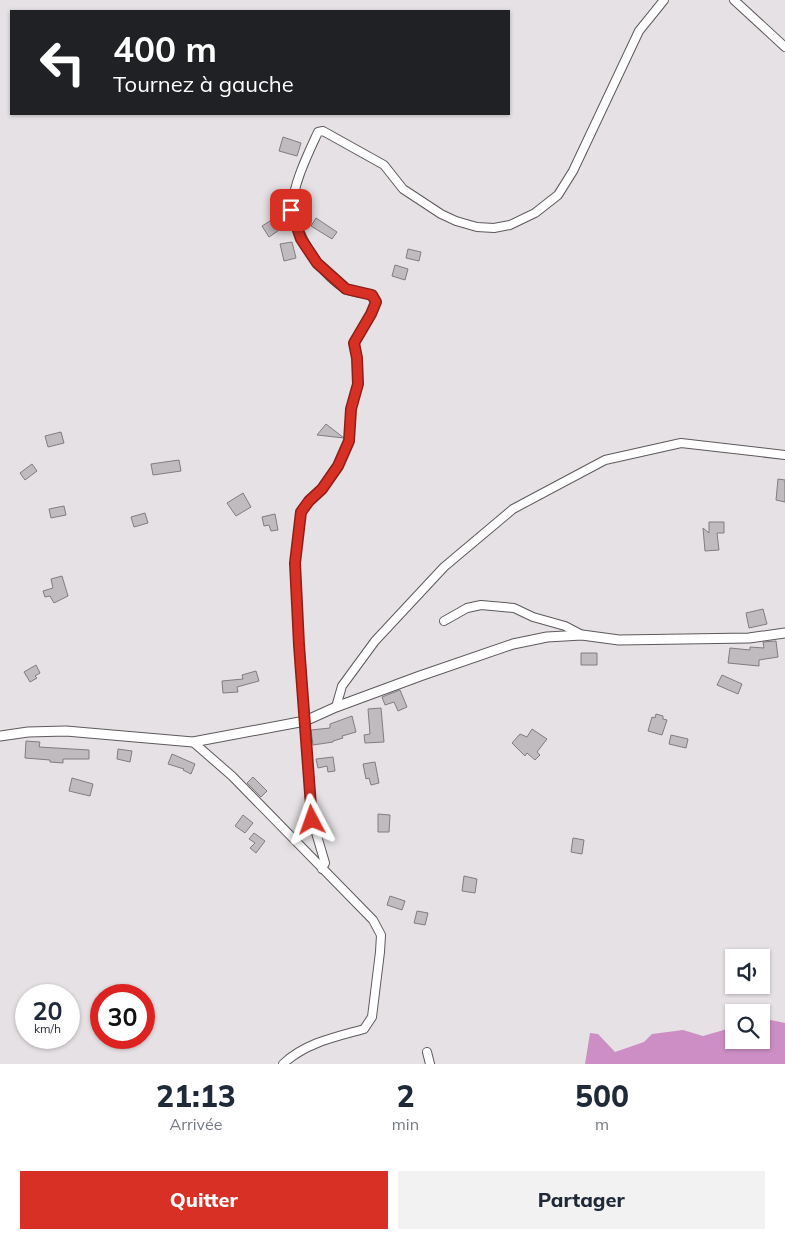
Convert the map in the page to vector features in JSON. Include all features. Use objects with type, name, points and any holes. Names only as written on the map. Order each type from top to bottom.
[{"type":"street","points":[[322,869],[325,863],[312,820],[295,563],[301,512],[309,501],[322,489],[338,466],[349,441],[351,409],[358,384],[357,358],[354,343],[376,302],[372,295],[346,289],[317,263],[301,239],[291,210],[295,188],[318,132],[323,131],[384,165],[403,190],[456,222],[477,227],[494,228],[510,225],[535,213],[558,195],[573,171],[639,32],[664,0]]},
{"type":"street","points":[[734,0],[785,47]]},
{"type":"street","points":[[336,706],[342,686],[375,641],[444,567],[513,509],[605,460],[681,443],[785,455]]},
{"type":"street","points":[[444,620],[467,608],[480,605],[514,608],[533,617],[565,626],[582,635]]},
{"type":"street","points":[[0,736],[28,732],[66,731],[193,742],[305,721],[336,706],[513,644],[547,637],[582,635],[619,640],[749,638],[785,633]]},
{"type":"street","points":[[193,742],[232,776],[373,920],[381,935],[372,1017],[364,1029],[313,1044],[290,1057],[283,1064]]},
{"type":"street","points":[[428,1052],[430,1064]]},
{"type":"shaded area","points":[[770,1020],[785,1023],[785,1064],[585,1064],[590,1033],[598,1034],[615,1052],[644,1042],[652,1034],[683,1030],[703,1036],[725,1030],[725,1049],[770,1049]]},
{"type":"building","points":[[283,137],[301,143],[297,156],[279,151]]},
{"type":"building","points":[[278,216],[285,226],[269,237],[262,226]]},
{"type":"building","points":[[316,218],[337,232],[332,239],[311,226]]},
{"type":"building","points":[[292,242],[296,258],[284,261],[280,244]]},
{"type":"building","points":[[408,249],[421,252],[419,261],[406,258]]},
{"type":"building","points":[[395,265],[408,269],[405,280],[392,276]]},
{"type":"building","points":[[326,424],[344,438],[317,435]]},
{"type":"building","points":[[61,432],[64,443],[48,447],[45,436]]},
{"type":"building","points":[[179,460],[181,471],[153,475],[151,464]]},
{"type":"building","points":[[32,464],[37,471],[25,480],[20,473]]},
{"type":"building","points":[[778,479],[785,480],[785,502],[776,500]]},
{"type":"building","points":[[243,493],[251,507],[236,516],[227,503]]},
{"type":"building","points":[[64,506],[66,515],[51,518],[49,509]]},
{"type":"building","points":[[145,513],[148,523],[134,527],[131,517]]},
{"type":"building","points":[[275,514],[278,530],[271,531],[269,525],[264,526],[262,517]]},
{"type":"building","points":[[709,522],[724,522],[724,533],[717,533],[719,550],[705,551],[703,528],[709,533]]},
{"type":"building","points":[[62,576],[68,596],[54,603],[50,596],[45,597],[43,591],[53,588],[51,579]]},
{"type":"building","points":[[763,609],[767,624],[749,628],[746,613]]},
{"type":"building","points":[[776,641],[778,657],[759,660],[759,666],[728,663],[730,648],[750,650],[750,647],[764,648],[763,642]]},
{"type":"building","points":[[581,653],[597,653],[597,665],[581,665]]},
{"type":"building","points":[[36,665],[40,673],[35,676],[37,678],[30,682],[24,672]]},
{"type":"building","points":[[256,671],[259,681],[237,687],[238,692],[223,693],[222,681],[243,679],[242,675]]},
{"type":"building","points":[[722,675],[742,684],[738,694],[717,685]]},
{"type":"building","points":[[400,690],[407,707],[398,711],[394,702],[385,705],[382,697]]},
{"type":"building","points":[[381,708],[384,742],[365,743],[364,735],[370,734],[368,709]]},
{"type":"building","points":[[656,714],[663,716],[663,719],[667,720],[662,735],[648,731],[652,717],[655,718]]},
{"type":"building","points":[[352,716],[356,732],[342,736],[343,738],[333,742],[313,745],[311,730],[330,728],[330,724]]},
{"type":"building","points":[[532,729],[547,739],[537,752],[540,755],[535,760],[527,753],[525,756],[512,743],[520,734],[527,737]]},
{"type":"building","points":[[671,735],[688,739],[686,748],[669,744]]},
{"type":"building","points":[[26,741],[40,742],[39,747],[89,750],[89,759],[63,759],[63,763],[25,758]]},
{"type":"building","points":[[118,749],[132,751],[130,762],[117,759]]},
{"type":"building","points":[[172,754],[195,764],[191,774],[184,769],[168,764]]},
{"type":"building","points":[[333,757],[335,771],[328,772],[327,766],[318,768],[316,759]]},
{"type":"building","points":[[375,762],[379,783],[371,785],[369,778],[366,779],[363,764]]},
{"type":"building","points":[[253,777],[267,791],[261,797],[247,783]]},
{"type":"building","points":[[72,778],[93,784],[90,796],[69,791]]},
{"type":"building","points":[[378,814],[390,815],[389,832],[378,832]]},
{"type":"building","points":[[243,815],[253,823],[245,833],[235,826]]},
{"type":"building","points":[[254,833],[265,841],[256,853],[250,848],[255,843],[249,839]]},
{"type":"building","points":[[573,838],[584,840],[582,854],[571,852]]},
{"type":"building","points":[[464,876],[477,879],[475,893],[462,891]]},
{"type":"building","points":[[390,896],[405,901],[402,910],[387,905]]},
{"type":"building","points":[[417,911],[428,913],[425,925],[414,923]]},
{"type":"route","points":[[291,210],[301,239],[317,263],[346,289],[372,295],[376,302],[354,343],[357,358],[358,384],[351,409],[349,441],[338,466],[322,489],[309,501],[301,512],[295,563],[312,820]]}]
